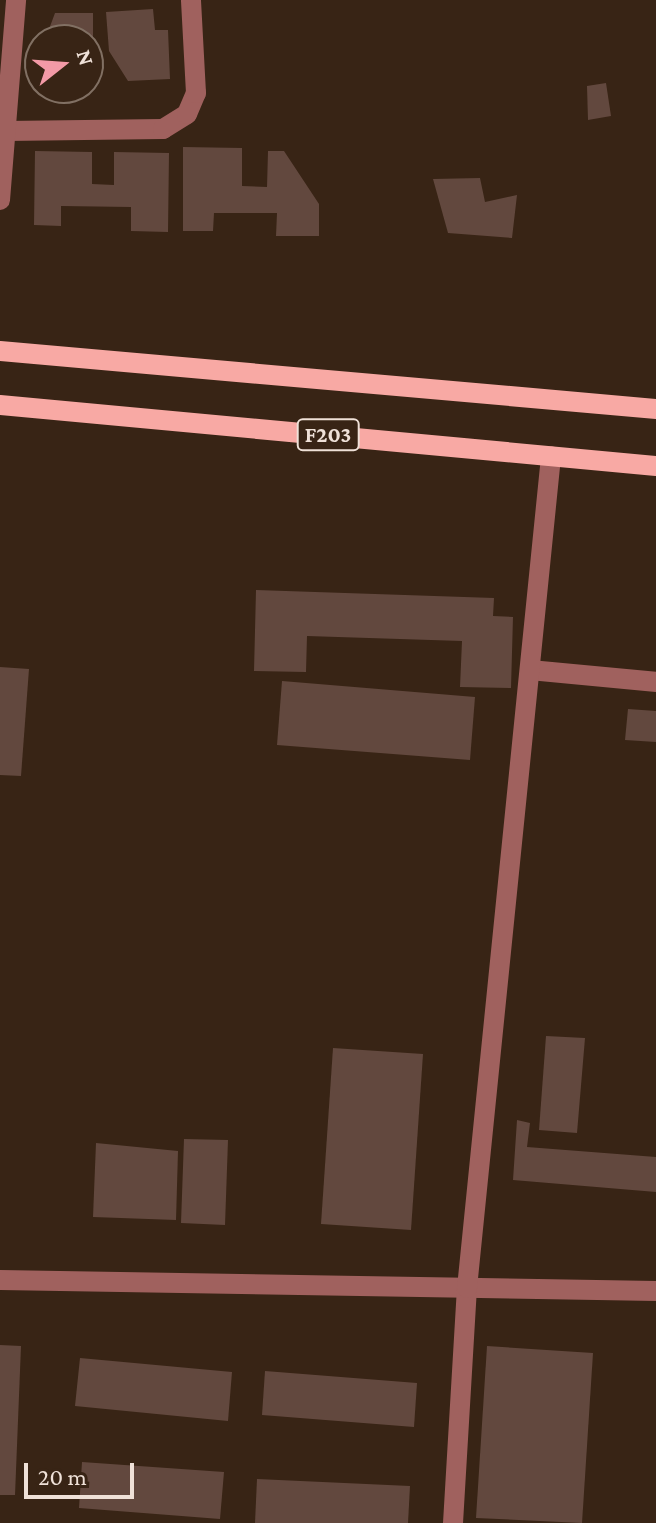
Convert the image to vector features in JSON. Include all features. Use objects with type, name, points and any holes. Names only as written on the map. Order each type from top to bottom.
[{"type":"main road","name":"F203","points":[[0,351],[656,409]]},
{"type":"main road","name":"F203","points":[[0,405],[656,466]]},
{"type":"street","points":[[0,200],[16,0]]},
{"type":"street","points":[[6,131],[163,129],[187,114],[196,93],[191,0]]},
{"type":"street","points":[[453,1523],[467,1288],[551,456]]},
{"type":"street","points":[[530,670],[656,682]]},
{"type":"street","points":[[0,1280],[656,1291]]},
{"type":"building","points":[[153,9],[155,30],[168,30],[170,79],[128,81],[109,51],[106,12]]},
{"type":"building","points":[[55,13],[93,13],[93,24],[51,24]]},
{"type":"building","points":[[606,83],[611,116],[588,120],[587,86]]},
{"type":"building","points":[[183,147],[242,148],[242,186],[267,187],[268,151],[284,151],[319,204],[319,236],[276,236],[277,213],[214,213],[213,231],[183,231]]},
{"type":"building","points":[[35,151],[92,152],[92,184],[114,185],[114,152],[169,153],[168,232],[131,231],[131,207],[61,206],[61,226],[34,225]]},
{"type":"building","points":[[480,178],[485,202],[517,195],[512,238],[448,233],[433,179]]},
{"type":"building","points":[[256,590],[494,598],[493,616],[513,617],[511,688],[460,687],[462,641],[307,636],[306,672],[254,671]]},
{"type":"building","points":[[0,667],[29,669],[21,776],[0,775]]},
{"type":"building","points":[[282,681],[475,697],[470,760],[277,745]]},
{"type":"building","points":[[628,709],[656,711],[656,742],[625,740]]},
{"type":"building","points":[[546,1036],[585,1038],[577,1133],[539,1130]]},
{"type":"building","points":[[333,1048],[423,1054],[411,1230],[321,1224]]},
{"type":"building","points":[[517,1120],[530,1123],[527,1147],[656,1157],[656,1192],[513,1180]]},
{"type":"building","points":[[184,1139],[228,1140],[225,1225],[181,1223]]},
{"type":"building","points":[[96,1143],[178,1151],[176,1220],[93,1217]]},
{"type":"building","points":[[0,1345],[21,1346],[15,1495],[0,1495]]},
{"type":"building","points":[[487,1346],[593,1353],[582,1523],[476,1518]]},
{"type":"building","points":[[80,1358],[232,1372],[228,1421],[75,1406]]},
{"type":"building","points":[[265,1371],[417,1383],[414,1427],[262,1415]]},
{"type":"building","points":[[82,1462],[224,1472],[220,1519],[79,1508]]},
{"type":"building","points":[[257,1479],[410,1486],[408,1523],[255,1523]]}]
